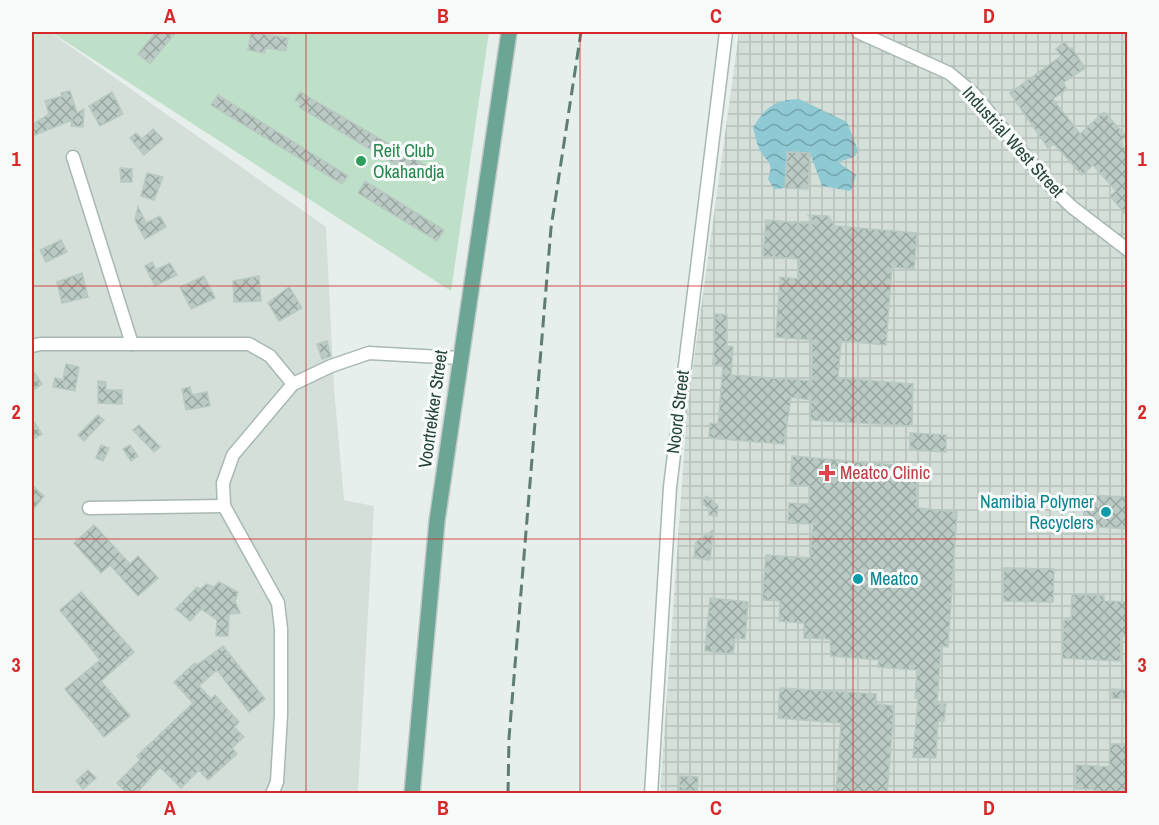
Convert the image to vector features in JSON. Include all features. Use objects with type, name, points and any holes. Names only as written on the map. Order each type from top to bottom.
[{"type":"main road","name":"Voortrekker Street","points":[[412,794],[437,521],[459,358],[509,32]]},
{"type":"street","name":"Noord Street","points":[[651,794],[670,487],[726,32]]},
{"type":"street","name":"Industrial West Street","points":[[858,32],[949,74],[973,93],[1052,189],[1128,250]]},
{"type":"street","points":[[73,157],[132,344]]},
{"type":"street","points":[[32,346],[249,344],[270,356],[292,384]]},
{"type":"street","points":[[272,794],[277,782],[281,629],[278,603],[225,506],[223,483],[234,455],[292,384],[331,366],[369,353],[459,358]]},
{"type":"street","points":[[89,508],[225,506]]},
{"type":"shaded area","points":[[32,32],[50,32],[326,227],[334,388],[344,500],[374,506],[358,793],[32,793]]},
{"type":"shaded area","points":[[739,32],[1127,32],[1127,793],[660,794],[687,411]]},
{"type":"green space","name":"Reit Club Okahandja","points":[[51,32],[489,32],[451,291]]},
{"type":"water","points":[[799,99],[847,122],[858,151],[854,157],[838,162],[856,175],[851,191],[822,186],[810,153],[787,152],[785,188],[774,189],[768,179],[770,164],[761,153],[753,128],[766,110],[772,106],[783,101]]},
{"type":"building","points":[[156,32],[176,32],[150,64],[138,54]]},
{"type":"building","points":[[251,32],[288,38],[286,51],[265,48],[265,53],[248,50]]},
{"type":"building","points":[[1064,42],[1070,49],[1072,48],[1085,68],[1063,83],[1067,89],[1053,99],[1080,134],[1104,112],[1126,136],[1119,142],[1128,152],[1128,217],[1110,196],[1116,191],[1093,165],[1082,175],[1054,144],[1048,148],[1010,93],[1061,56],[1056,49]]},
{"type":"building","points":[[70,91],[77,113],[84,109],[83,127],[71,126],[72,120],[35,135],[32,125],[49,114],[45,101]]},
{"type":"building","points":[[112,92],[123,114],[100,126],[89,106]]},
{"type":"building","points":[[300,92],[428,167],[420,179],[299,107],[301,104],[295,100]]},
{"type":"building","points":[[218,95],[348,176],[342,184],[211,105]]},
{"type":"building","points":[[153,129],[163,139],[144,155],[130,138],[136,133],[142,139]]},
{"type":"building","points":[[787,152],[810,153],[808,189],[785,188]]},
{"type":"building","points":[[120,168],[132,169],[132,182],[121,182]]},
{"type":"building","points":[[147,173],[163,177],[154,200],[141,196]]},
{"type":"building","points":[[365,181],[444,230],[437,241],[358,193]]},
{"type":"building","points":[[138,207],[146,223],[160,216],[166,227],[145,239],[135,220]]},
{"type":"building","points":[[808,215],[828,216],[835,226],[917,233],[914,269],[892,267],[886,345],[841,341],[838,378],[913,384],[912,426],[810,420],[811,400],[791,397],[784,444],[709,438],[710,423],[718,424],[723,366],[713,365],[715,314],[727,315],[727,346],[733,347],[731,375],[812,381],[812,340],[776,337],[780,277],[798,279],[799,259],[763,256],[766,220],[815,224]]},
{"type":"building","points":[[61,240],[67,252],[46,262],[40,250]]},
{"type":"building","points":[[152,262],[156,270],[170,263],[177,275],[155,286],[145,266]]},
{"type":"building","points":[[82,273],[88,297],[62,303],[57,282]]},
{"type":"building","points":[[204,276],[215,298],[191,309],[180,287]]},
{"type":"building","points":[[259,276],[261,301],[234,302],[233,281]]},
{"type":"building","points":[[289,287],[302,308],[279,321],[268,303]]},
{"type":"building","points":[[327,341],[331,356],[322,359],[317,344]]},
{"type":"building","points":[[66,364],[79,367],[75,391],[53,387],[55,378],[63,380]]},
{"type":"building","points":[[32,369],[42,384],[32,391]]},
{"type":"building","points":[[98,381],[106,382],[106,390],[122,390],[122,404],[98,403]]},
{"type":"building","points":[[190,387],[192,395],[207,392],[210,406],[186,410],[182,389]]},
{"type":"building","points":[[98,415],[104,420],[84,441],[78,435]]},
{"type":"building","points":[[32,419],[42,434],[32,440]]},
{"type":"building","points":[[139,425],[160,447],[154,452],[133,430]]},
{"type":"building","points":[[910,433],[946,435],[946,452],[910,450]]},
{"type":"building","points":[[101,445],[109,448],[103,461],[96,458]]},
{"type":"building","points":[[130,445],[138,456],[131,461],[123,449]]},
{"type":"building","name":"Meatco","points":[[792,456],[916,467],[917,508],[957,512],[948,647],[941,646],[937,704],[946,704],[944,721],[938,721],[936,758],[913,757],[918,699],[915,698],[917,670],[878,667],[879,660],[831,656],[830,639],[804,638],[804,623],[779,621],[780,601],[762,600],[766,555],[810,558],[813,524],[788,523],[789,503],[809,504],[809,486],[790,485]]},
{"type":"building","points":[[32,485],[44,496],[32,511]]},
{"type":"building","name":"Namibia Polymer Recyclers","points":[[1085,495],[1128,497],[1128,529],[1083,526]]},
{"type":"building","points":[[707,496],[718,506],[717,516],[709,515],[709,509],[701,502]]},
{"type":"building","points":[[94,525],[130,564],[138,556],[158,578],[138,596],[110,565],[101,573],[74,543]]},
{"type":"building","points":[[713,530],[710,560],[694,558],[696,542]]},
{"type":"building","points":[[1004,568],[1054,569],[1053,602],[1003,601]]},
{"type":"building","points":[[219,582],[238,592],[235,601],[240,613],[229,614],[228,636],[216,636],[217,620],[201,609],[190,621],[176,609],[197,587],[200,589],[207,584],[214,587]]},
{"type":"building","points":[[81,592],[134,652],[101,681],[130,716],[104,737],[65,689],[100,660],[60,610]]},
{"type":"building","points":[[1072,594],[1104,596],[1104,601],[1128,602],[1128,636],[1121,636],[1120,661],[1062,658],[1064,620],[1071,620]]},
{"type":"building","points":[[710,598],[748,602],[745,639],[735,638],[733,654],[705,651]]},
{"type":"building","points":[[223,646],[265,699],[249,712],[217,670],[199,686],[211,699],[215,695],[239,722],[234,727],[244,737],[232,748],[237,754],[208,780],[199,770],[181,788],[160,767],[136,794],[128,794],[117,783],[140,760],[137,756],[193,703],[174,682],[195,663],[197,665]]},
{"type":"building","points":[[780,688],[876,694],[876,704],[894,706],[887,794],[836,794],[841,723],[778,718]]},
{"type":"building","points":[[1112,689],[1128,690],[1128,699],[1112,698]]},
{"type":"building","points":[[1110,744],[1127,744],[1128,794],[1094,794],[1094,789],[1076,789],[1076,765],[1109,767]]},
{"type":"building","points":[[88,770],[96,778],[83,789],[76,781]]},
{"type":"building","points":[[680,776],[698,777],[697,791],[679,790]]},
{"type":"railway","points":[[508,794],[509,738],[551,228],[581,32]]},
{"type":"place","name":"Reit Club Okahandja","points":[[361,161]]},
{"type":"place","name":"Meatco Clinic","points":[[827,473]]},
{"type":"place","name":"Namibia Polymer Recyclers","points":[[1106,512]]},
{"type":"place","name":"Meatco","points":[[858,579]]}]
